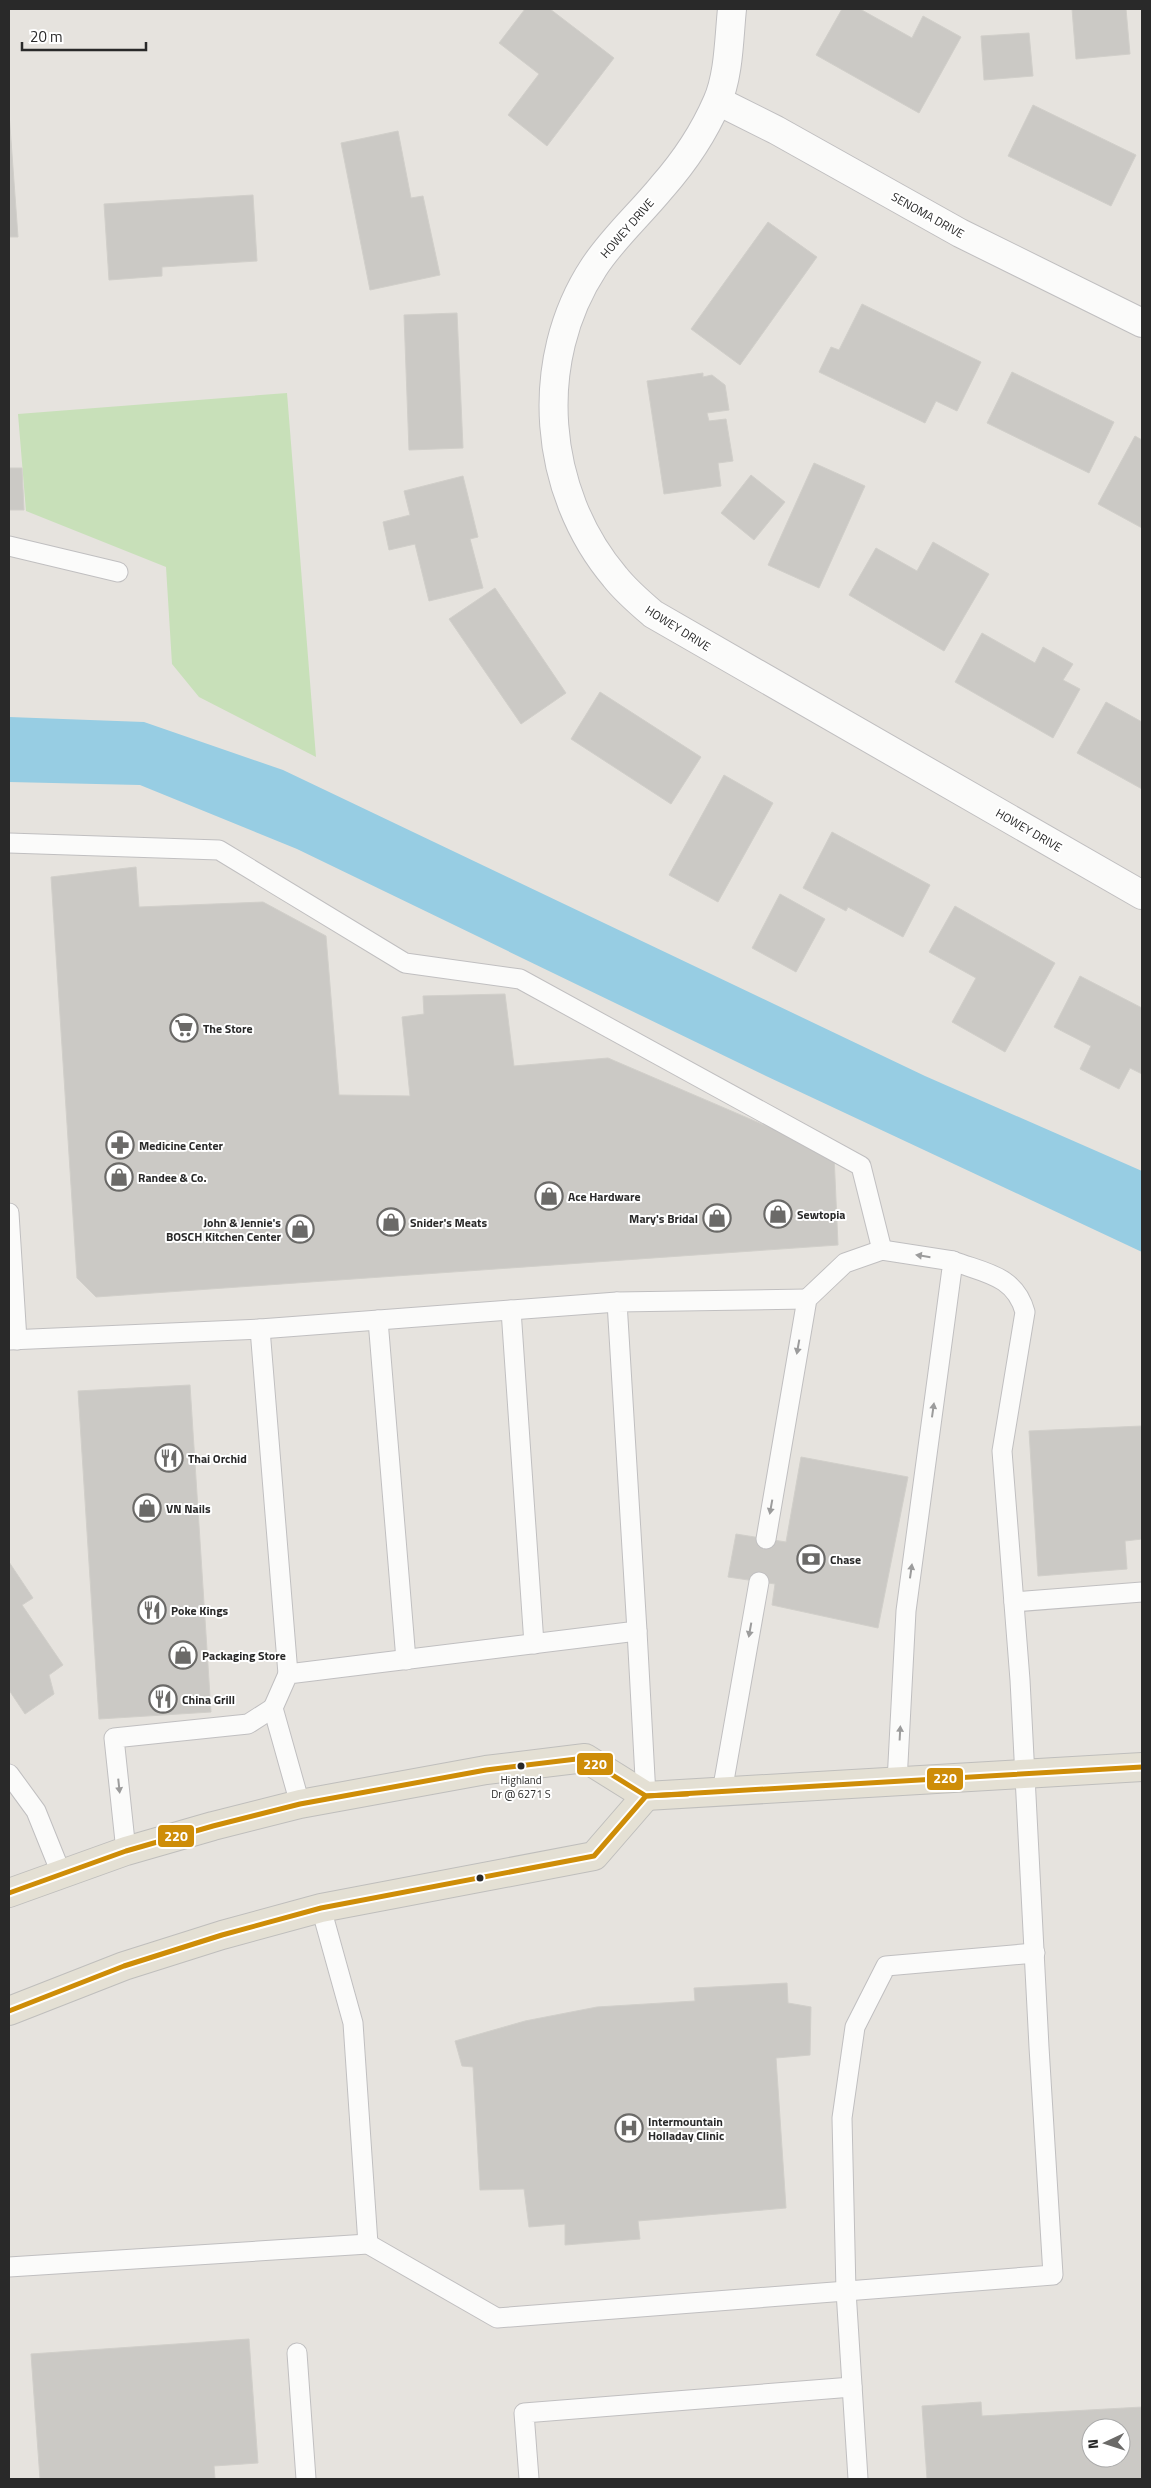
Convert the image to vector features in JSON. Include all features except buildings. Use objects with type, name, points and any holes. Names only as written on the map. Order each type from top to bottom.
[{"type":"main road","points":[[9,1893],[126,1851],[300,1804],[486,1770],[585,1758],[646,1796],[1142,1767]]},
{"type":"main road","points":[[9,2011],[124,1966],[222,1935],[321,1908],[594,1856],[646,1796]]},
{"type":"street","name":"HOWEY DRIVE","points":[[732,9],[727,60],[718,101],[681,164],[593,268],[576,299],[565,330],[556,364],[553,400],[555,437],[561,472],[571,505],[584,532],[614,577],[653,614],[1142,895]]},
{"type":"street","name":"SENOMA DRIVE","points":[[718,101],[776,130],[960,233],[1142,323]]},
{"type":"lane","points":[[9,546],[118,572]]},
{"type":"lane","points":[[9,843],[219,850],[405,963],[520,979],[861,1166],[882,1250]]},
{"type":"lane","points":[[9,1213],[13,1340],[260,1329],[617,1302],[806,1299]]},
{"type":"lane","points":[[9,2267],[368,2244],[497,2318],[1053,2275],[1014,1602],[1002,1451],[1025,1312],[1021,1298],[1007,1281],[953,1261],[882,1250],[845,1263],[806,1299],[766,1539]]},
{"type":"lane","points":[[898,1782],[906,1611],[953,1261]]},
{"type":"lane","points":[[617,1302],[646,1796]]},
{"type":"lane","points":[[511,1310],[534,1644]]},
{"type":"lane","points":[[378,1320],[406,1660]]},
{"type":"lane","points":[[126,1851],[114,1738],[248,1724],[273,1708],[288,1674],[260,1329]]},
{"type":"lane","points":[[722,1792],[759,1582]]},
{"type":"lane","points":[[1014,1602],[1142,1592]]},
{"type":"lane","points":[[288,1674],[637,1631]]},
{"type":"lane","points":[[273,1708],[300,1804]]},
{"type":"lane","points":[[9,1774],[36,1811],[61,1873]]},
{"type":"lane","points":[[321,1908],[352,2022],[368,2244]]},
{"type":"lane","points":[[858,2479],[846,2291],[842,2118],[855,2027],[886,1966],[1035,1953]]},
{"type":"lane","points":[[297,2353],[306,2479]]},
{"type":"lane","points":[[529,2479],[524,2413],[852,2387]]},
{"type":"green space","points":[[287,393],[316,757],[199,697],[172,664],[166,567],[26,511],[18,414]]},
{"type":"water","points":[[9,717],[144,722],[283,770],[925,1076],[1142,1171],[1142,1252],[766,1076],[297,849],[140,785],[9,782]]},
{"type":"transit line","name":"220","points":[[9,1893],[126,1851],[213,1826],[300,1804],[486,1770],[585,1758],[646,1796],[688,1794]]},
{"type":"transit line","name":"220","points":[[9,2011],[124,1966],[222,1935],[321,1908],[594,1856],[646,1796],[1142,1767]]},
{"type":"place","name":"The Store","points":[[184,1028]]},
{"type":"place","name":"Medicine Center","points":[[120,1145]]},
{"type":"place","name":"Randee & Co.","points":[[119,1177]]},
{"type":"place","name":"Ace Hardware","points":[[549,1196]]},
{"type":"place","name":"Sewtopia","points":[[778,1214]]},
{"type":"place","name":"Mary's Bridal","points":[[717,1218]]},
{"type":"place","name":"Snider's Meats","points":[[391,1222]]},
{"type":"place","name":"John & Jennie's BOSCH Kitchen Center","points":[[300,1229]]},
{"type":"place","name":"Thai Orchid","points":[[169,1458]]},
{"type":"place","name":"VN Nails","points":[[147,1508]]},
{"type":"place","name":"Chase","points":[[811,1559]]},
{"type":"place","name":"Poke Kings","points":[[152,1610]]},
{"type":"place","name":"Packaging Store","points":[[183,1655]]},
{"type":"place","name":"China Grill","points":[[163,1699]]},
{"type":"place","name":"Highland Dr @ 6271 S","points":[[521,1766]]},
{"type":"place","name":"Intermountain Holladay Clinic","points":[[629,2128]]}]
